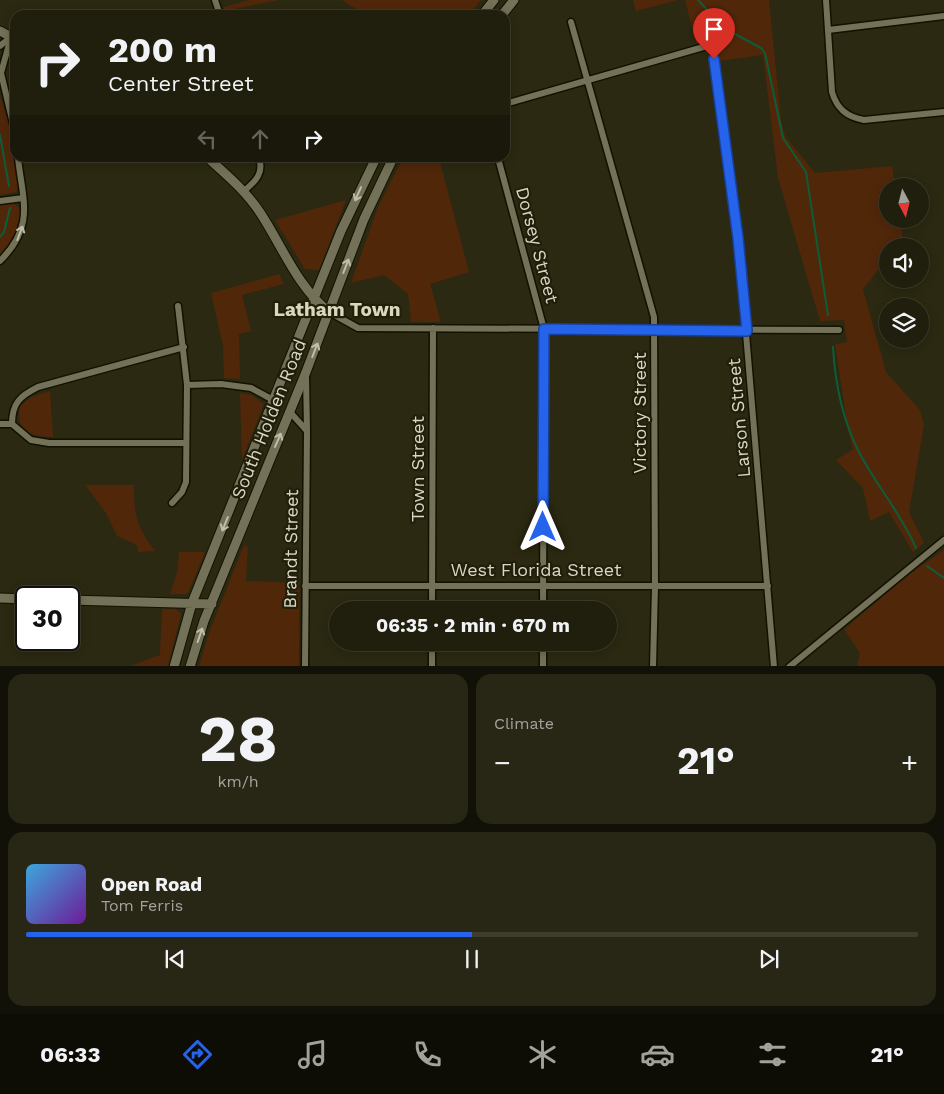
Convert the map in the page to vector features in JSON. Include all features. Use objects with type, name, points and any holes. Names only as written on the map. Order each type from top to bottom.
[{"type":"main road","points":[[486,10],[494,0]]},
{"type":"main road","points":[[506,10],[514,0]]},
{"type":"main road","points":[[212,162],[244,191],[262,214],[313,299],[329,312]]},
{"type":"main road","name":"South Holden Road","points":[[174,666],[192,603],[275,401],[313,299],[348,215],[374,162]]},
{"type":"main road","name":"South Holden Road","points":[[190,666],[212,604],[306,372],[364,219],[391,162]]},
{"type":"main road","points":[[0,598],[15,599]]},
{"type":"main road","points":[[80,600],[212,604]]},
{"type":"street","points":[[826,0],[832,92],[836,104],[843,112],[853,118],[864,120],[944,112]]},
{"type":"street","points":[[828,30],[944,16]]},
{"type":"street","name":"Victory Street","points":[[571,22],[654,317],[655,586],[653,666]]},
{"type":"street","name":"Larson Street","points":[[588,82],[707,46],[713,49],[738,238],[774,666]]},
{"type":"street","points":[[10,47],[1,73],[10,111]]},
{"type":"street","points":[[510,103],[588,82]]},
{"type":"street","points":[[0,261],[15,245],[23,227],[25,213],[18,162]]},
{"type":"street","points":[[244,191],[260,173],[262,167],[260,162]]},
{"type":"street","name":"Dorsey Street","points":[[499,162],[544,329],[543,601]]},
{"type":"street","points":[[0,201],[23,198]]},
{"type":"street","points":[[172,503],[182,492],[186,482],[186,385],[184,347],[178,306]]},
{"type":"street","points":[[329,312],[358,328],[655,331],[839,330]]},
{"type":"street","name":"Town Street","points":[[432,601],[433,328]]},
{"type":"street","points":[[12,424],[15,403],[22,395],[38,387],[184,347]]},
{"type":"street","name":"Brandt Street","points":[[305,666],[308,431],[306,372]]},
{"type":"street","points":[[186,385],[221,384],[251,388],[275,401]]},
{"type":"street","points":[[290,412],[308,431]]},
{"type":"street","points":[[0,424],[12,424],[30,440],[49,443],[186,443]]},
{"type":"street","points":[[789,666],[918,559],[944,540]]},
{"type":"street","name":"West Florida Street","points":[[305,586],[768,586]]},
{"type":"street","points":[[432,651],[432,666]]},
{"type":"street","points":[[543,651],[543,666]]},
{"type":"shaded area","points":[[249,0],[278,0],[230,10],[225,10],[224,7]]},
{"type":"shaded area","points":[[342,0],[481,0],[473,10],[357,10]]},
{"type":"shaded area","points":[[633,0],[678,0],[636,11]]},
{"type":"shaded area","points":[[685,0],[769,0],[781,121],[785,136],[815,173],[892,166],[894,178],[879,178],[879,228],[901,228],[903,238],[879,238],[879,269],[863,289],[886,372],[920,410],[924,425],[909,512],[924,543],[913,552],[889,512],[870,521],[863,488],[836,460],[853,449],[848,430],[835,344],[847,342],[844,320],[820,321],[778,178],[763,55],[719,61],[714,43],[708,41],[696,43]]},
{"type":"shaded area","points":[[0,96],[10,127],[10,162],[15,162],[18,187],[16,192],[0,195]]},
{"type":"shaded area","points":[[401,162],[440,162],[469,272],[430,284],[441,322],[411,322],[408,294],[384,275],[351,283],[378,207]]},
{"type":"shaded area","points":[[346,200],[319,270],[305,269],[275,220]]},
{"type":"shaded area","points":[[14,204],[20,208],[21,221],[17,234],[0,255],[0,205]]},
{"type":"shaded area","points":[[279,274],[284,284],[242,295],[251,331],[239,334],[240,379],[224,378],[223,346],[211,293]]},
{"type":"shaded area","points":[[50,391],[53,437],[31,434],[22,427],[20,422],[20,406],[31,397]]},
{"type":"shaded area","points":[[240,393],[252,395],[264,404],[242,460]]},
{"type":"shaded area","points":[[85,485],[134,485],[137,520],[155,551],[138,552],[137,545],[117,536],[106,513]]},
{"type":"shaded area","points":[[244,545],[248,547],[246,581],[299,583],[299,666],[199,666],[209,633]]},
{"type":"shaded area","points":[[944,550],[944,666],[857,666],[860,653],[844,629],[915,570]]},
{"type":"shaded area","points":[[179,552],[205,552],[189,591],[186,594],[170,594],[177,572]]},
{"type":"shaded area","points":[[162,609],[176,609],[181,614],[168,666],[130,666],[160,655]]},
{"type":"waterway","points":[[698,0],[724,28],[761,48],[765,53],[783,138],[806,172],[828,315]]},
{"type":"waterway","points":[[0,135],[9,186]]},
{"type":"waterway","points":[[0,237],[4,232],[10,208]]},
{"type":"waterway","points":[[833,347],[840,400],[852,438],[916,548]]},
{"type":"waterway","points":[[927,566],[944,578]]},
{"type":"district","name":"Latham Town","points":[[337,309]]},
{"type":"route","points":[[543,527],[544,329],[747,331],[738,238],[714,59]]}]
